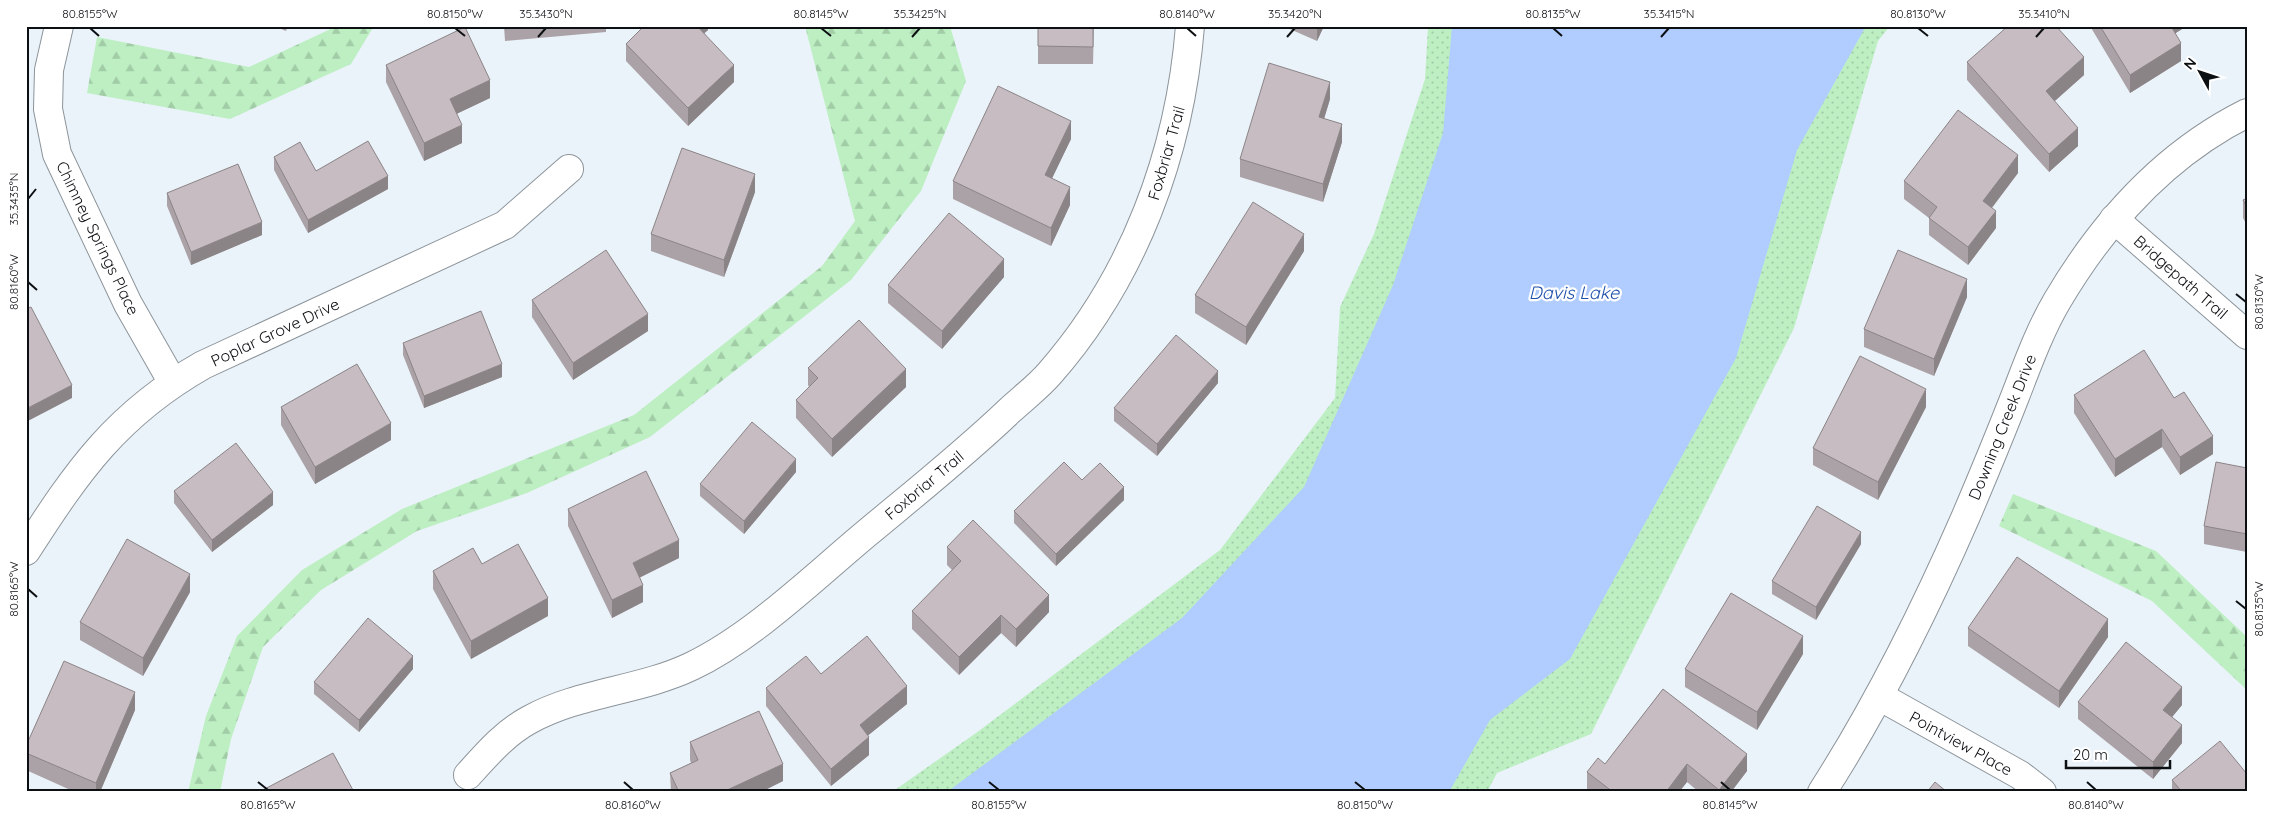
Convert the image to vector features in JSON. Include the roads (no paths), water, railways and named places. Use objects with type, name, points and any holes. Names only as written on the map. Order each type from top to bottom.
[{"type":"street","name":"Chimney Springs Place","points":[[59,26],[49,70],[48,109],[57,154],[128,304],[173,383]]},
{"type":"street","name":"Foxbriar Trail","points":[[468,775],[498,742],[527,721],[548,711],[662,677],[692,666],[754,628],[979,440],[1049,374],[1090,320],[1121,270],[1147,216],[1177,121],[1187,62],[1190,26]]},
{"type":"street","name":"Downing Creek Drive","points":[[1822,792],[1879,696],[1949,554],[1987,467],[2033,351],[2056,302],[2088,253],[2114,219],[2167,164],[2200,139],[2247,113]]},
{"type":"street","name":"Poplar Grove Drive","points":[[26,551],[67,487],[96,451],[150,398],[203,366],[505,225],[569,169]]},
{"type":"street","name":"Bridgepath Trail","points":[[2114,219],[2247,335]]},
{"type":"street","name":"Pointview Place","points":[[1879,696],[2020,776],[2042,792]]},
{"type":"water","name":"Davis Lake","points":[[1452,26],[1866,26],[1797,150],[1736,358],[1570,659],[1490,720],[1449,792],[947,792],[1182,618],[1304,487],[1393,285],[1443,133]]}]
